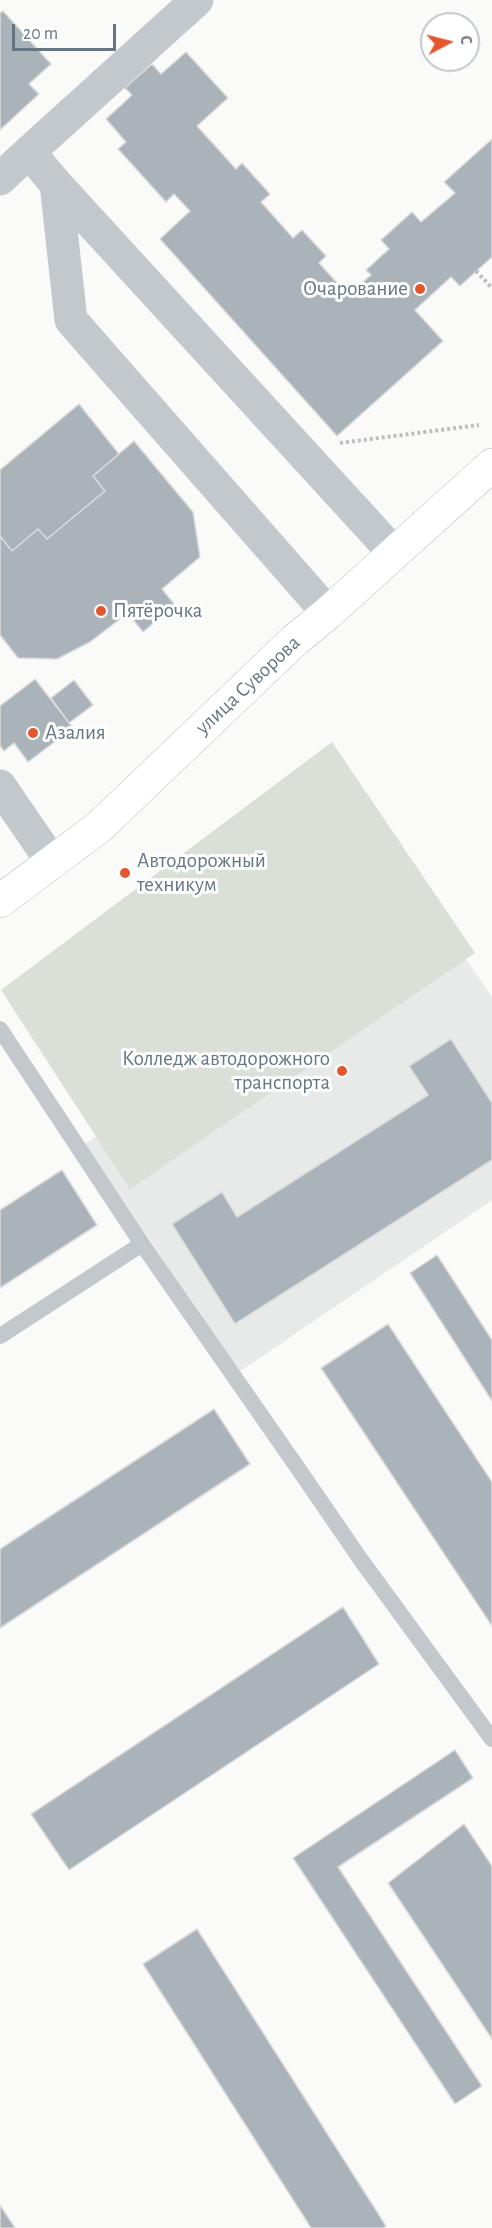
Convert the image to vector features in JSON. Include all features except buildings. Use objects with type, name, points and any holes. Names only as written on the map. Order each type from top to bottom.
[{"type":"street","points":[[0,179],[197,0]]},
{"type":"street","points":[[29,152],[394,553]]},
{"type":"street","points":[[56,184],[71,321],[328,613]]},
{"type":"street","name":"улица Суворова","points":[[0,901],[99,827],[295,640],[492,465]]},
{"type":"street","points":[[0,786],[52,862]]},
{"type":"lane","points":[[0,1029],[142,1244],[361,1560],[492,1739]]},
{"type":"lane","points":[[0,1336],[142,1244]]},
{"type":"path","points":[[476,271],[492,288]]},
{"type":"path","points":[[299,449],[479,425]]},
{"type":"shaded area","points":[[332,742],[475,953],[130,1189],[1,990]]},
{"type":"shaded area","name":"Колледж автодорожного транспорта","points":[[431,908],[492,997],[492,1200],[239,1372],[85,1144]]},
{"type":"place","name":"Очарование","points":[[420,289]]},
{"type":"place","name":"Пятёрочка","points":[[101,611]]},
{"type":"place","name":"Азалия","points":[[33,733]]},
{"type":"place","name":"Автодорожный техникум","points":[[125,873]]},
{"type":"place","name":"Колледж автодорожного транспорта","points":[[342,1071]]}]
